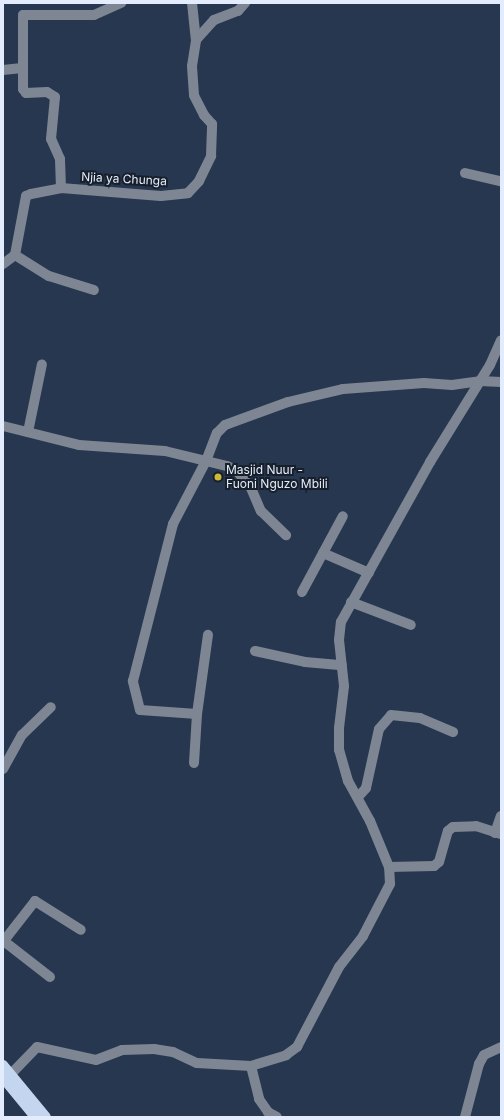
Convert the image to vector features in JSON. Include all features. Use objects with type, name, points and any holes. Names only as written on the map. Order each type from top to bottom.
[{"type":"main road","points":[[3,1065],[7,1076],[35,1117]]},
{"type":"main road","points":[[7,1076],[46,1117]]},
{"type":"street","points":[[61,188],[60,159],[52,139],[55,97],[47,92],[26,93],[23,89],[23,15],[94,15],[121,3]]},
{"type":"street","name":"Njia ya Chunga","points":[[15,255],[26,196],[61,188],[161,196],[188,193],[199,181],[211,156],[212,124],[204,115],[194,95],[192,66],[196,40],[192,3]]},
{"type":"street","points":[[196,40],[214,20],[238,10],[245,3]]},
{"type":"street","points":[[3,70],[22,68]]},
{"type":"street","points":[[464,173],[501,181]]},
{"type":"street","points":[[3,264],[15,255],[49,276],[94,290]]},
{"type":"street","points":[[7,1076],[37,1048],[96,1060],[122,1050],[154,1049],[173,1052],[197,1063],[251,1066],[286,1055],[296,1047],[339,967],[356,947],[386,895],[390,884],[389,867],[358,797],[344,771],[339,750],[338,728],[344,686],[339,640],[341,622],[427,468],[480,381],[501,340]]},
{"type":"street","points":[[28,432],[42,364]]},
{"type":"street","points":[[197,714],[140,710],[133,681],[173,524],[206,461],[213,440],[226,425],[288,402],[368,386],[424,383],[452,385],[480,381],[501,382]]},
{"type":"street","points":[[3,426],[79,445],[165,451],[236,470],[251,488],[261,511],[286,535]]},
{"type":"street","points":[[302,592],[343,516]]},
{"type":"street","points":[[323,553],[369,573]]},
{"type":"street","points":[[351,602],[410,625]]},
{"type":"street","points":[[194,763],[197,714],[208,635]]},
{"type":"street","points":[[255,651],[305,662],[342,664]]},
{"type":"street","points":[[3,769],[22,735],[51,707]]},
{"type":"street","points":[[358,797],[366,788],[379,729],[391,715],[420,718],[453,732]]},
{"type":"street","points":[[389,867],[434,866],[439,862],[448,831],[453,826],[476,826],[498,833],[501,816]]},
{"type":"street","points":[[50,977],[4,942],[35,902],[81,930]]},
{"type":"street","points":[[465,1117],[479,1064],[484,1055],[501,1047]]},
{"type":"street","points":[[251,1066],[259,1099],[268,1112],[277,1117]]},
{"type":"place","name":"Masjid Nuur - Fuoni Nguzo Mbili","points":[[218,477]]}]
